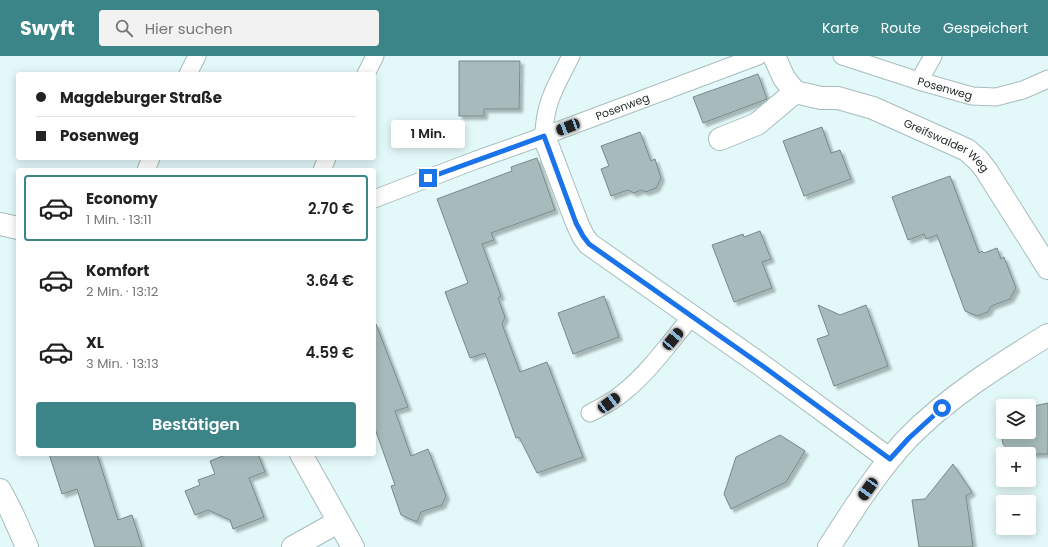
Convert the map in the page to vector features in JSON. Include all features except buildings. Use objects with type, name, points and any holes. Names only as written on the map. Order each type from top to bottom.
[{"type":"street","points":[[720,139],[756,124],[796,92],[784,78],[774,56]]},
{"type":"street","name":"Greifswalder Weg","points":[[796,92],[821,98],[838,98],[873,108],[967,150],[986,170],[1048,268]]},
{"type":"street","points":[[544,136],[576,223],[589,244],[692,316],[890,459]]},
{"type":"street","points":[[0,224],[16,228]]},
{"type":"street","points":[[829,547],[855,507],[890,459],[909,438],[953,399],[1048,335]]},
{"type":"street","points":[[302,456],[353,547]]},
{"type":"street","points":[[0,490],[27,547]]},
{"type":"street","points":[[293,547],[338,522]]},
{"type":"lane","points":[[189,72],[197,56]]},
{"type":"lane","points":[[367,72],[375,56]]},
{"type":"lane","points":[[544,136],[546,111],[551,97],[571,56]]},
{"type":"lane","name":"Posenweg","points":[[842,56],[919,81],[972,96],[996,97],[1023,90],[1048,79]]},
{"type":"lane","points":[[919,81],[933,56]]},
{"type":"lane","name":"Posenweg","points":[[376,198],[752,57]]},
{"type":"lane","points":[[590,413],[609,403],[635,382],[692,316]]},
{"type":"route","points":[[428,178],[544,136],[576,223],[589,244],[764,367],[890,459],[909,438],[942,408]]}]
